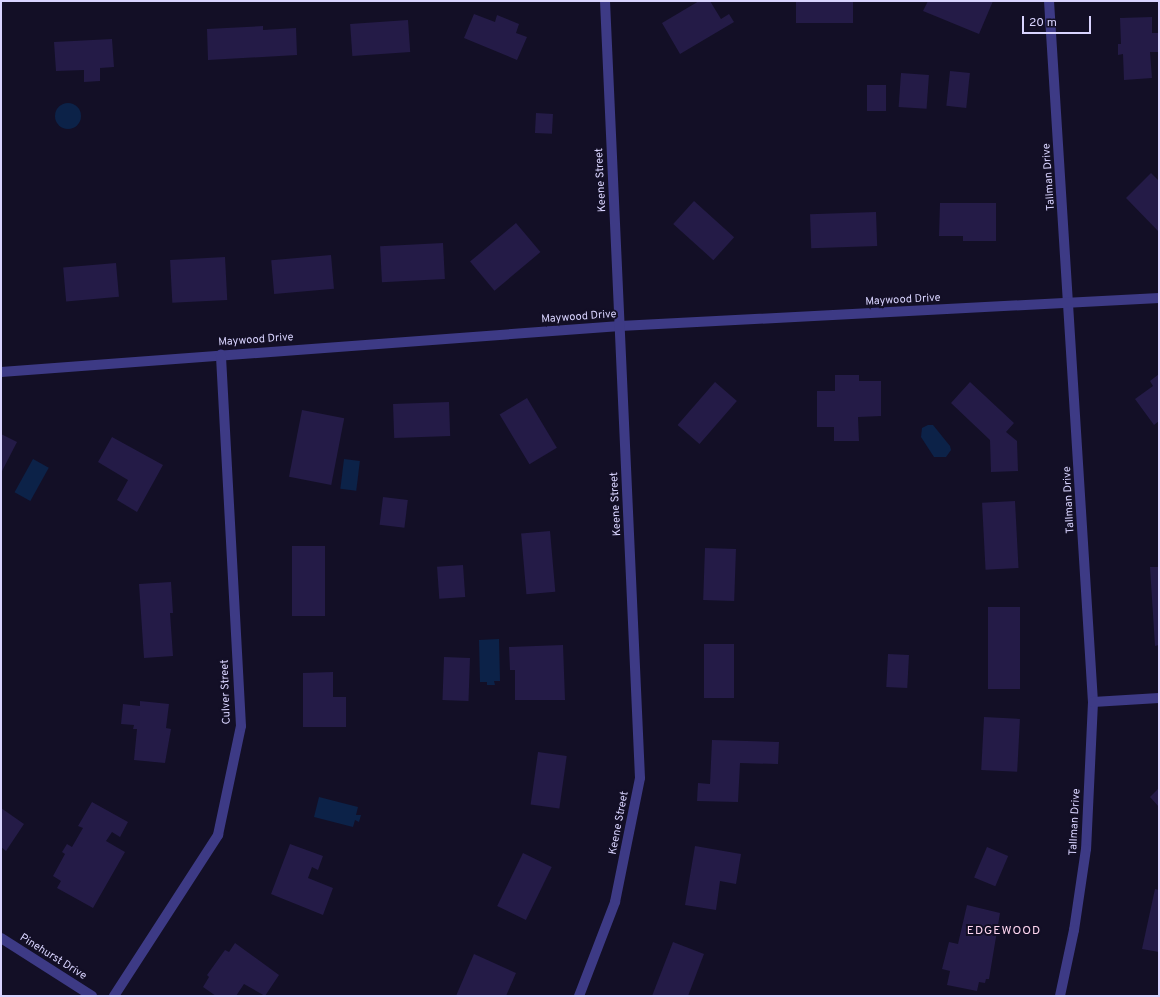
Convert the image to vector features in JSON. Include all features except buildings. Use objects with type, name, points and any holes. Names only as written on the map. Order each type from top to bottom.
[{"type":"street","name":"Keene Street","points":[[579,996],[616,902],[640,778],[605,1]]},
{"type":"street","name":"Tallman Drive","points":[[1050,1],[1093,702],[1086,850],[1074,930],[1060,996]]},
{"type":"street","name":"Maywood Drive","points":[[1,372],[620,326],[1069,304],[1159,298]]},
{"type":"street","name":"Culver Street","points":[[114,996],[218,835],[241,726],[221,355]]},
{"type":"street","points":[[1093,702],[1159,698]]},
{"type":"street","name":"Pinehurst Drive","points":[[1,938],[92,996]]},
{"type":"water","points":[[68,103],[77,107],[81,116],[77,125],[68,129],[59,125],[55,116],[59,107]]},
{"type":"water","points":[[928,425],[933,425],[950,446],[951,450],[946,457],[934,457],[921,437],[922,428]]},
{"type":"water","points":[[33,459],[49,468],[30,501],[15,492]]},
{"type":"water","points":[[344,459],[360,461],[356,491],[340,489]]},
{"type":"water","points":[[499,639],[500,681],[494,681],[495,685],[487,685],[487,682],[480,682],[479,640]]},
{"type":"water","points":[[319,797],[358,807],[356,815],[361,815],[359,822],[355,820],[353,827],[314,817]]},
{"type":"district","name":"EDGEWOOD","points":[[1004,932]]}]
